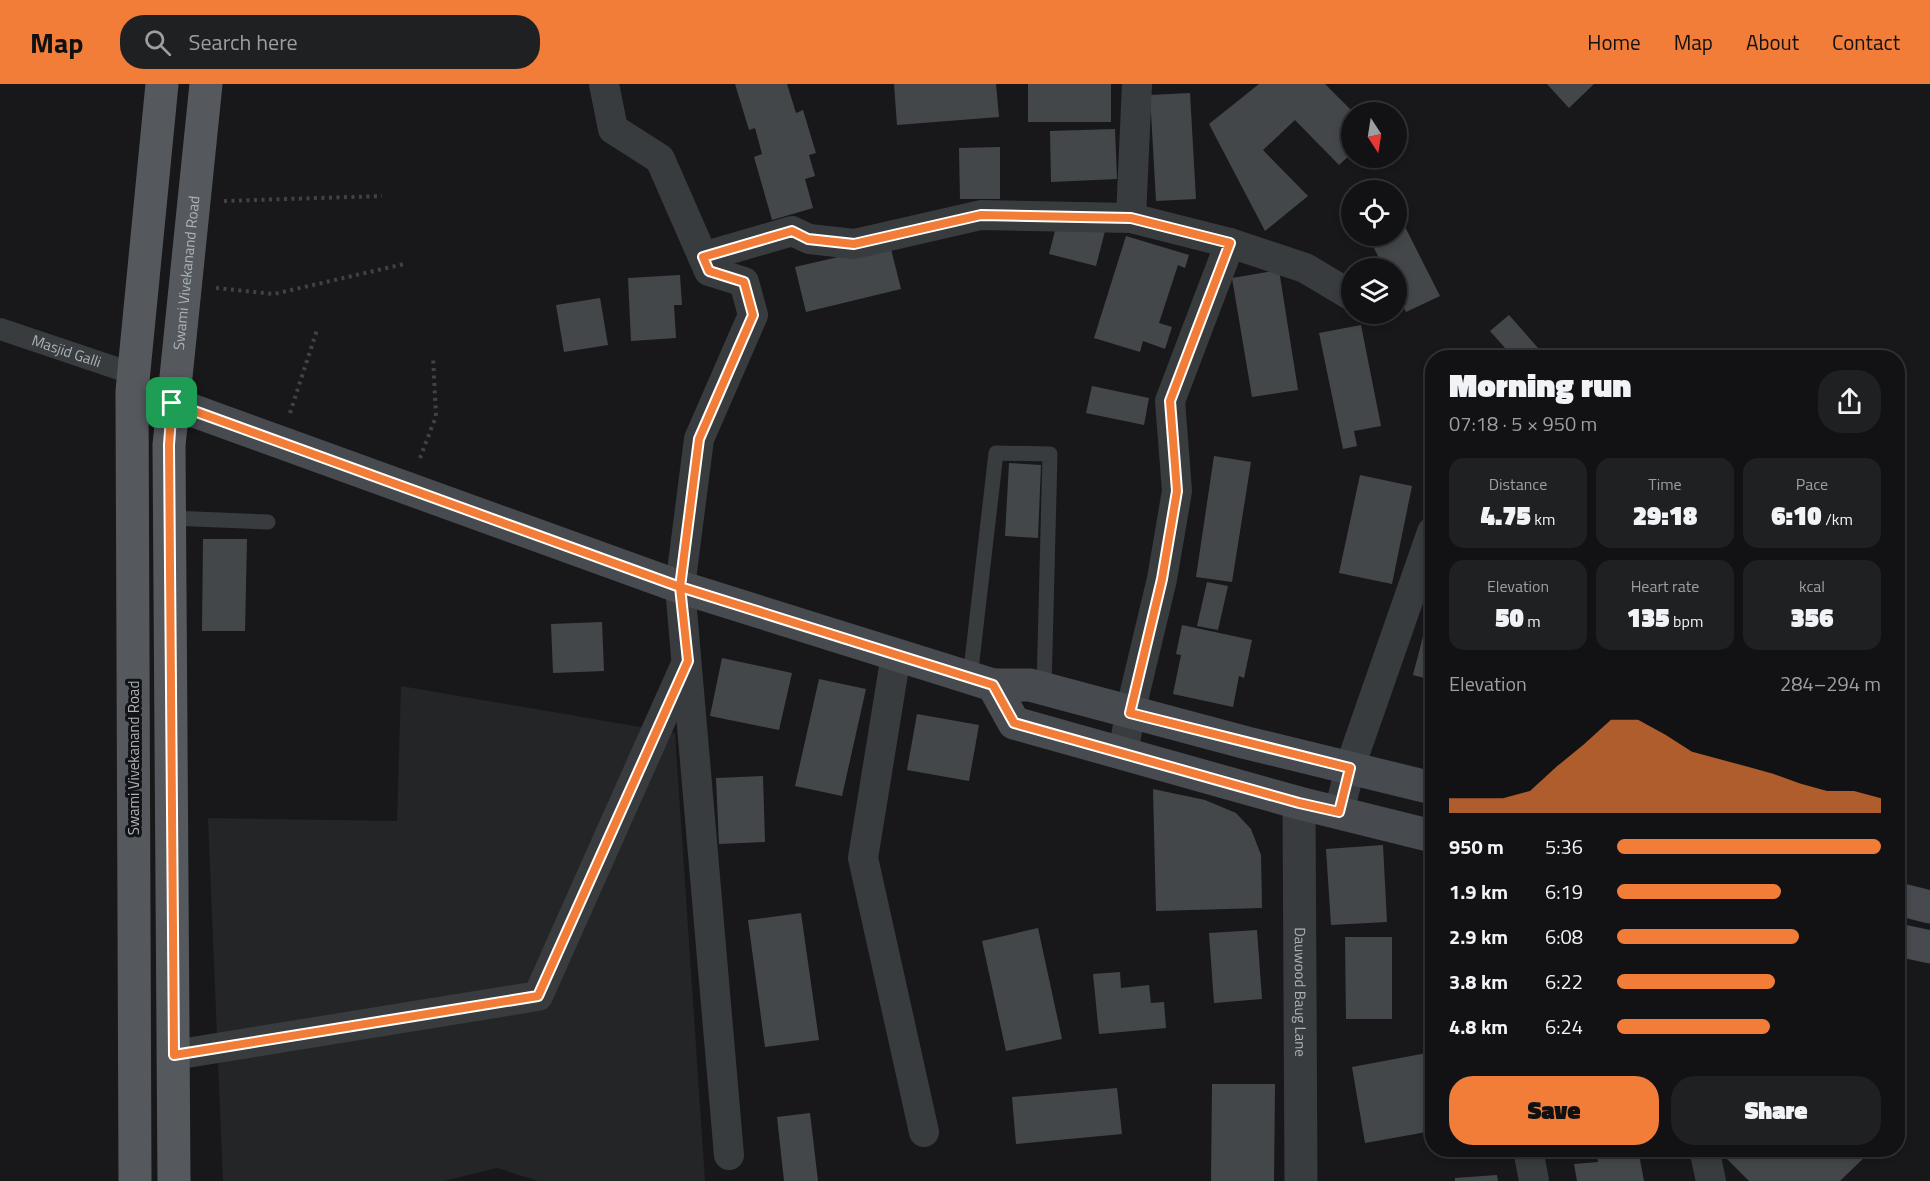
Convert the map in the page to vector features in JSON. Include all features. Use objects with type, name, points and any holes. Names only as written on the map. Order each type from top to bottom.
[{"type":"main road","name":"Swami Vivekanand Road","points":[[135,1181],[132,391],[162,84]]},
{"type":"main road","name":"Swami Vivekanand Road","points":[[174,1181],[169,445],[206,84]]},
{"type":"main road","points":[[172,403],[680,587],[982,682],[1044,688],[1130,713],[1425,786]]},
{"type":"main road","points":[[982,682],[1014,723],[1299,803],[1425,834]]},
{"type":"main road","points":[[1905,901],[1930,907]]},
{"type":"main road","points":[[1905,942],[1930,947]]},
{"type":"street","points":[[604,84],[613,129],[660,159],[709,271],[744,282],[753,315],[699,439],[680,587],[729,1155]]},
{"type":"street","points":[[1131,218],[1137,84]]},
{"type":"street","points":[[703,257],[792,231],[808,239],[854,244],[981,215],[1131,218],[1230,243],[1305,268],[1341,289]]},
{"type":"street","points":[[1123,755],[1130,713],[1162,579],[1177,491],[1170,401],[1230,243]]},
{"type":"street","name":"Masjid Galli","points":[[0,329],[134,374]]},
{"type":"street","points":[[1339,812],[1350,768],[1425,552]]},
{"type":"street","points":[[896,655],[862,858],[924,1132]]},
{"type":"street","points":[[174,1055],[538,996],[688,661]]},
{"type":"street","name":"Dauwood Baug Lane","points":[[1299,803],[1301,1181]]},
{"type":"street","points":[[1530,1157],[1534,1181]]},
{"type":"street","points":[[1706,1157],[1711,1181]]},
{"type":"lane","points":[[982,682],[996,453],[1050,454],[1044,688]]},
{"type":"lane","points":[[170,518],[268,522]]},
{"type":"path","points":[[194,202],[382,196]]},
{"type":"path","points":[[185,284],[274,294],[404,264]]},
{"type":"path","points":[[281,443],[317,330]]},
{"type":"path","points":[[417,467],[436,416],[433,356]]},
{"type":"shaded area","points":[[401,686],[675,733],[705,1181],[538,1181],[497,1168],[444,1181],[223,1181],[208,818],[397,821]]},
{"type":"building","points":[[735,84],[787,84],[796,113],[803,110],[816,153],[809,155],[815,176],[805,179],[813,208],[772,220],[754,157],[762,154],[755,128],[749,130]]},
{"type":"building","points":[[894,84],[996,84],[999,117],[897,125]]},
{"type":"building","points":[[1028,84],[1111,84],[1111,122],[1028,122]]},
{"type":"building","points":[[1259,84],[1325,84],[1343,102],[1341,102],[1341,163],[1339,165],[1295,120],[1263,150],[1308,196],[1265,231],[1209,124]]},
{"type":"building","points":[[1547,84],[1594,84],[1569,108]]},
{"type":"building","points":[[1190,93],[1196,199],[1156,201],[1150,95]]},
{"type":"building","points":[[1115,129],[1117,179],[1051,182],[1050,131]]},
{"type":"building","points":[[1000,147],[1000,199],[960,199],[959,148]]},
{"type":"building","points":[[1058,219],[1105,231],[1096,266],[1049,254]]},
{"type":"building","points":[[1407,231],[1440,296],[1407,312],[1407,258],[1379,258],[1373,246],[1407,246]]},
{"type":"building","points":[[1126,236],[1189,255],[1185,268],[1178,265],[1159,323],[1172,327],[1165,349],[1143,341],[1140,352],[1094,338]]},
{"type":"building","points":[[890,245],[901,289],[806,312],[795,267]]},
{"type":"building","points":[[1279,270],[1298,390],[1252,397],[1232,278]]},
{"type":"building","points":[[680,275],[682,305],[674,305],[676,338],[631,341],[628,278]]},
{"type":"building","points":[[600,298],[608,345],[564,352],[556,305]]},
{"type":"building","points":[[1509,315],[1540,350],[1507,350],[1490,331]]},
{"type":"building","points":[[1361,325],[1381,426],[1354,431],[1357,446],[1343,449],[1319,333]]},
{"type":"building","points":[[1092,386],[1149,398],[1144,425],[1086,413]]},
{"type":"building","points":[[1214,456],[1251,462],[1232,582],[1196,577]]},
{"type":"building","points":[[1009,463],[1041,465],[1038,538],[1005,536]]},
{"type":"building","points":[[1360,475],[1412,486],[1392,584],[1339,573]]},
{"type":"building","points":[[203,539],[247,539],[245,631],[202,631]]},
{"type":"building","points":[[1207,582],[1228,586],[1218,630],[1197,626]]},
{"type":"building","points":[[602,622],[604,671],[553,673],[551,624]]},
{"type":"building","points":[[1182,625],[1252,640],[1244,678],[1239,676],[1233,707],[1173,694],[1181,655],[1176,654]]},
{"type":"building","points":[[1425,629],[1425,678],[1413,675]]},
{"type":"building","points":[[722,658],[792,673],[779,730],[710,716]]},
{"type":"building","points":[[819,679],[866,689],[842,796],[795,786]]},
{"type":"building","points":[[917,714],[979,725],[969,781],[907,770]]},
{"type":"building","points":[[763,776],[765,842],[719,844],[716,778]]},
{"type":"building","points":[[1153,789],[1205,800],[1236,813],[1251,829],[1261,855],[1262,908],[1156,911]]},
{"type":"building","points":[[1383,845],[1387,922],[1331,925],[1326,849]]},
{"type":"building","points":[[801,913],[819,1040],[765,1047],[748,920]]},
{"type":"building","points":[[1038,928],[1062,1039],[1006,1051],[982,941]]},
{"type":"building","points":[[1257,930],[1262,999],[1214,1003],[1209,933]]},
{"type":"building","points":[[1345,937],[1392,937],[1392,1019],[1346,1019]]},
{"type":"building","points":[[1120,972],[1121,988],[1149,985],[1151,1003],[1164,1002],[1166,1028],[1099,1034],[1093,974]]},
{"type":"building","points":[[1425,1053],[1425,1132],[1365,1143],[1352,1067]]},
{"type":"building","points":[[1212,1084],[1275,1084],[1274,1181],[1211,1181]]},
{"type":"building","points":[[1117,1088],[1122,1134],[1016,1144],[1012,1097]]},
{"type":"building","points":[[810,1113],[818,1181],[784,1181],[777,1117]]},
{"type":"building","points":[[1597,1157],[1640,1157],[1644,1181],[1577,1181],[1574,1164],[1598,1162]]},
{"type":"building","points":[[1725,1157],[1865,1157],[1840,1181],[1749,1181]]},
{"type":"building","points":[[1497,1175],[1498,1181],[1455,1181],[1455,1178]]},
{"type":"route","points":[[172,403],[169,445],[174,1055],[538,996],[688,661],[680,587],[993,685],[1014,723],[1123,755],[1339,812],[1350,768],[1130,713],[1162,579],[1177,491],[1170,401],[1230,243],[1131,218],[981,215],[854,244],[808,239],[792,231],[703,257],[709,271],[744,282],[753,315],[699,439],[680,587],[172,403]]}]
